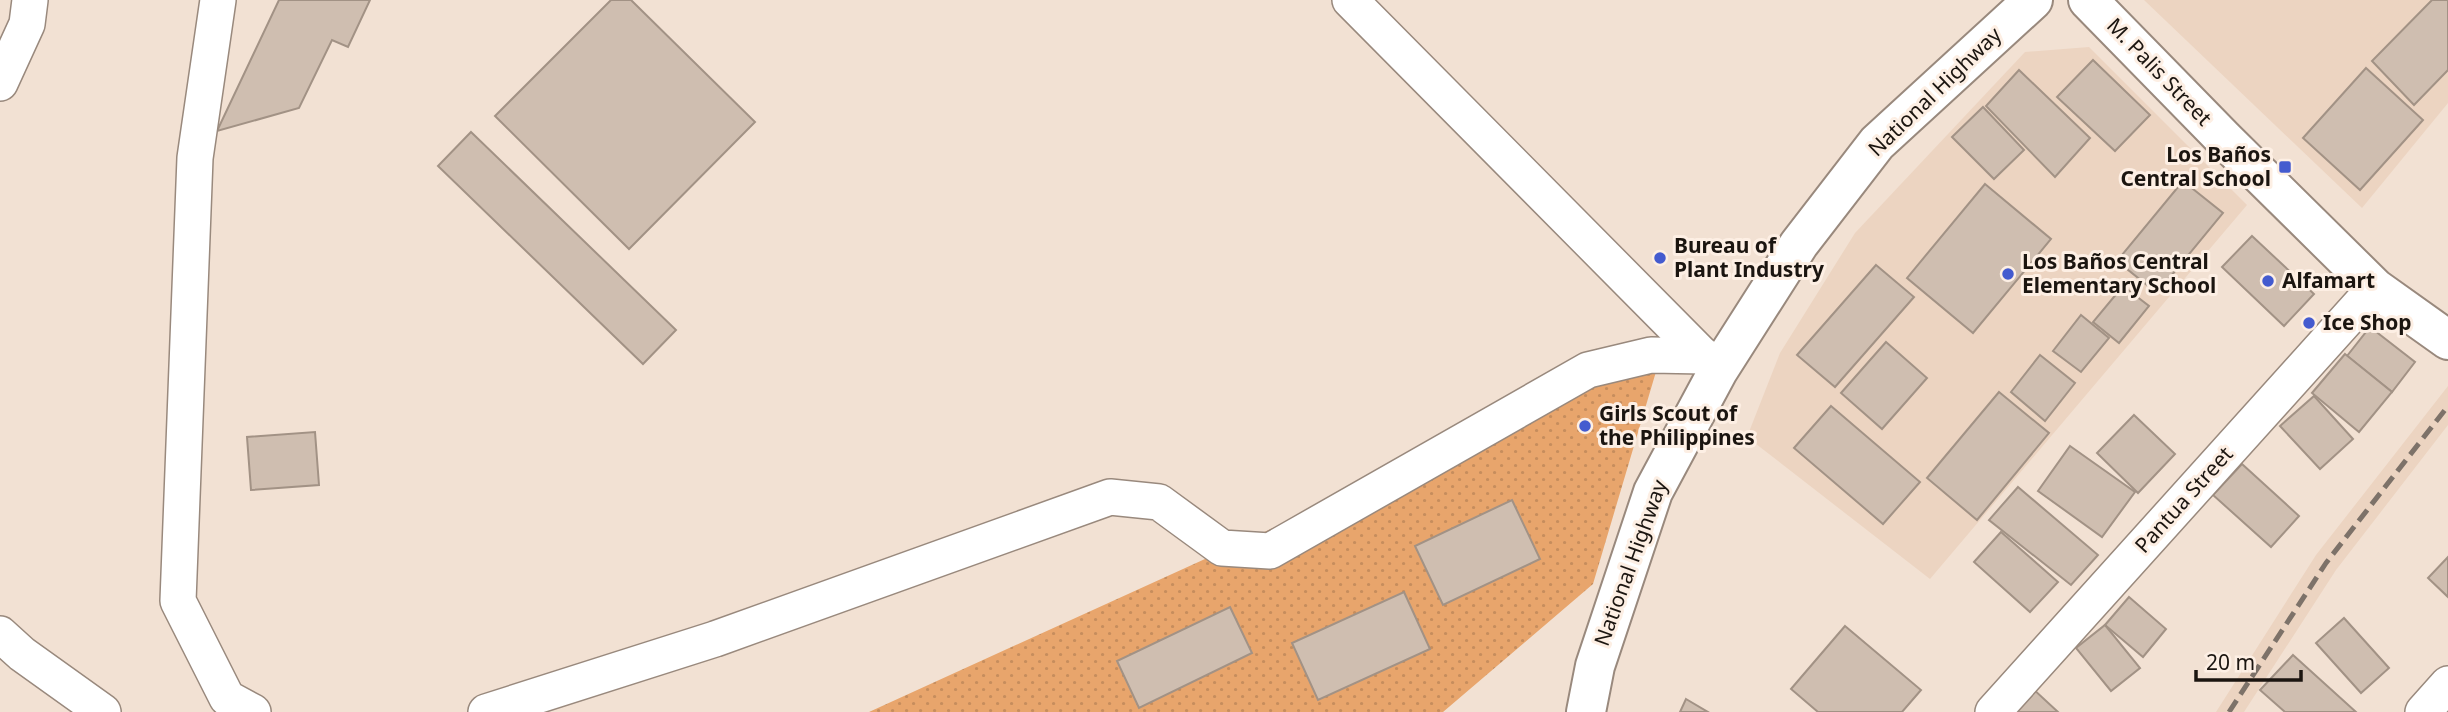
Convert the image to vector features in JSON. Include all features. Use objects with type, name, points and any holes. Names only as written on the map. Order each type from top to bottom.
[{"type":"main road","name":"National Highway","points":[[1586,712],[1595,666],[1653,492],[1711,364],[1877,143],[2033,0]]},
{"type":"main road","name":"M. Palis Street","points":[[2088,0],[2375,288],[2443,335]]},
{"type":"street","points":[[0,83],[27,24],[30,0]]},
{"type":"street","points":[[218,0],[195,158],[178,601],[227,698],[253,712]]},
{"type":"street","points":[[1350,0],[1711,364]]},
{"type":"street","name":"Pantua Street","points":[[1993,712],[2375,288]]},
{"type":"street","points":[[486,712],[715,639],[1110,497],[1159,502],[1222,548],[1270,551],[1588,370],[1651,355],[1711,364]]},
{"type":"street","points":[[0,634],[22,654],[103,712]]},
{"type":"street","points":[[2423,712],[2448,684]]},
{"type":"shaded area","points":[[2144,0],[2448,0],[2448,103],[2362,208]]},
{"type":"shaded area","name":"Los Baños Central Elementary School","points":[[2089,47],[2247,205],[1930,579],[1747,437],[1780,353],[1855,233],[2025,52]]},
{"type":"shaded area","points":[[1666,338],[1593,584],[1443,712],[869,712],[1319,507],[1561,365]]},
{"type":"shaded area","points":[[2448,386],[2448,425],[2336,570],[2244,712],[2216,712],[2316,555]]},
{"type":"building","points":[[279,0],[370,0],[348,47],[332,40],[299,108],[217,131]]},
{"type":"building","points":[[611,0],[631,0],[755,122],[629,249],[495,116]]},
{"type":"building","points":[[2432,0],[2448,0],[2448,70],[2414,105],[2372,61]]},
{"type":"building","points":[[2093,60],[2150,115],[2115,151],[2057,97]]},
{"type":"building","points":[[2366,68],[2423,120],[2360,190],[2303,138]]},
{"type":"building","points":[[2019,70],[2090,138],[2055,177],[1986,106]]},
{"type":"building","points":[[1983,107],[2024,150],[1994,179],[1952,137]]},
{"type":"building","points":[[471,132],[676,330],[643,364],[438,166]]},
{"type":"building","points":[[2183,181],[2223,213],[2157,293],[2117,261]]},
{"type":"building","points":[[1985,184],[2051,239],[1973,333],[1907,278]]},
{"type":"building","name":"Alfamart","points":[[2252,236],[2314,294],[2284,326],[2222,267]]},
{"type":"building","points":[[1876,265],[1914,297],[1835,387],[1797,355]]},
{"type":"building","points":[[2123,286],[2149,306],[2119,343],[2093,322]]},
{"type":"building","points":[[2081,315],[2109,338],[2081,372],[2053,351]]},
{"type":"building","points":[[2370,327],[2415,362],[2392,392],[2347,356]]},
{"type":"building","points":[[1886,342],[1927,378],[1882,429],[1841,393]]},
{"type":"building","points":[[2345,354],[2392,392],[2359,432],[2312,393]]},
{"type":"building","points":[[2040,355],[2075,383],[2045,421],[2011,392]]},
{"type":"building","points":[[1999,392],[2049,433],[1977,520],[1927,478]]},
{"type":"building","points":[[2314,396],[2353,439],[2320,469],[2280,426]]},
{"type":"building","points":[[1831,406],[1920,482],[1883,524],[1794,448]]},
{"type":"building","points":[[2134,415],[2175,454],[2138,493],[2097,453]]},
{"type":"building","points":[[315,432],[319,485],[251,490],[247,437]]},
{"type":"building","points":[[2070,446],[2135,492],[2102,537],[2038,491]]},
{"type":"building","points":[[2242,464],[2299,516],[2271,547],[2213,495]]},
{"type":"building","points":[[2018,487],[2098,555],[2071,585],[1989,520]]},
{"type":"building","points":[[1512,500],[1540,559],[1443,605],[1415,546]]},
{"type":"building","points":[[2001,532],[2058,582],[2030,612],[1974,562]]},
{"type":"building","points":[[2448,557],[2448,597],[2428,578]]},
{"type":"building","points":[[1404,592],[1430,649],[1318,700],[1292,643]]},
{"type":"building","points":[[2129,597],[2166,629],[2143,657],[2105,625]]},
{"type":"building","points":[[1230,607],[1252,653],[1139,708],[1117,661]]},
{"type":"building","points":[[2344,618],[2389,668],[2361,693],[2316,643]]},
{"type":"building","points":[[2105,625],[2140,668],[2111,691],[2076,648]]},
{"type":"building","points":[[1845,626],[1921,690],[1902,712],[1818,712],[1791,689]]},
{"type":"building","points":[[2293,655],[2356,712],[2285,712],[2260,690]]},
{"type":"building","points":[[2032,688],[2058,712],[2009,712]]},
{"type":"building","points":[[1686,699],[1708,712],[1680,712]]},
{"type":"railway","points":[[2229,712],[2326,563],[2448,406]]},
{"type":"place","name":"Los Baños Central School","points":[[2285,167]]},
{"type":"place","name":"Bureau of Plant Industry","points":[[1660,258]]},
{"type":"place","name":"Los Baños Central Elementary School","points":[[2008,274]]},
{"type":"place","name":"Alfamart","points":[[2268,281]]},
{"type":"place","name":"Ice Shop","points":[[2309,323]]},
{"type":"place","name":"Girls Scout of the Philippines","points":[[1585,426]]}]
